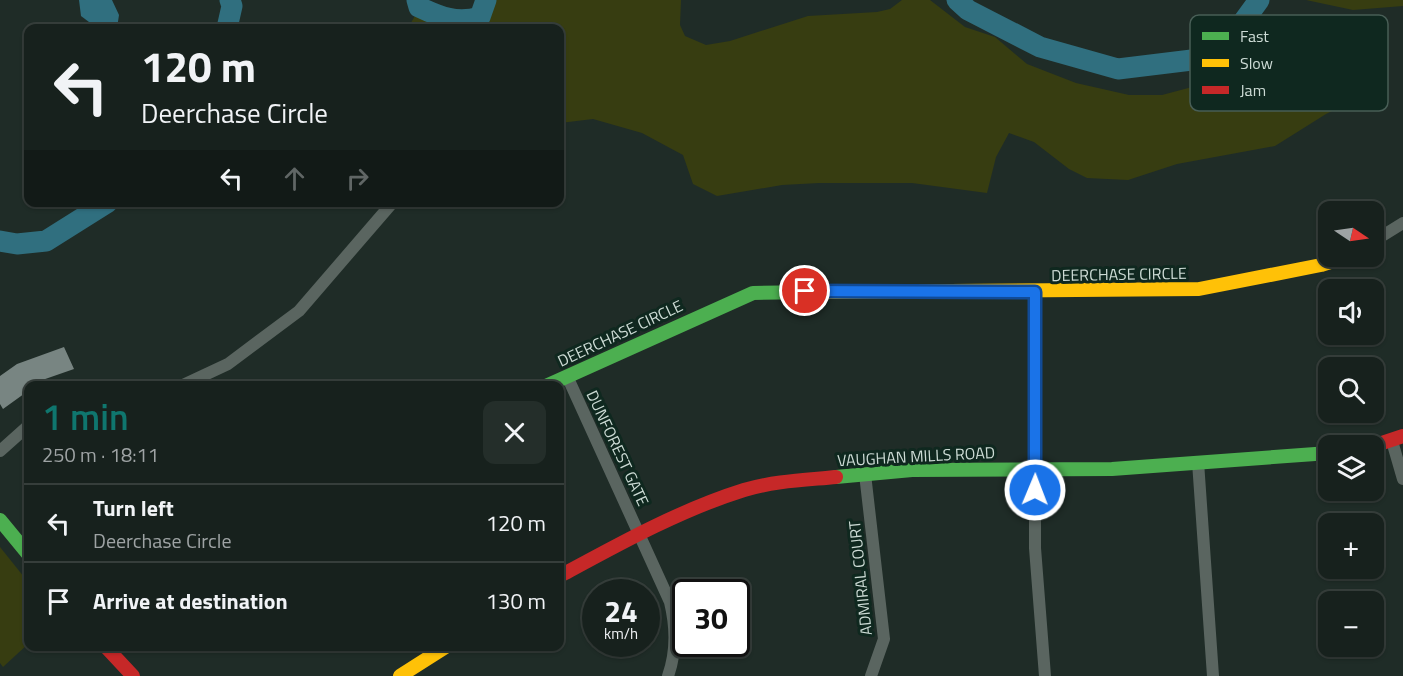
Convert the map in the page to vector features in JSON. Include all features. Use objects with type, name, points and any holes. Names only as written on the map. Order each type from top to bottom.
[{"type":"street","points":[[192,381],[228,364],[299,311],[389,207]]},
{"type":"street","points":[[1384,235],[1403,223]]},
{"type":"street","name":"DEERCHASE CIRCLE","points":[[556,381],[753,293],[768,291],[1035,292],[1199,289],[1318,266]]},
{"type":"street","points":[[1035,292],[1035,548],[1045,676]]},
{"type":"street","name":"DUNFOREST GATE","points":[[567,376],[670,602],[675,624],[675,647],[668,676]]},
{"type":"street","points":[[0,452],[24,430]]},
{"type":"street","points":[[1397,439],[1403,479]]},
{"type":"street","name":"VAUGHAN MILLS ROAD","points":[[564,574],[640,534],[745,489],[789,481],[934,469],[1112,469],[1318,454]]},
{"type":"street","points":[[1198,462],[1213,676]]},
{"type":"street","name":"ADMIRAL COURT","points":[[865,474],[884,639],[872,676]]},
{"type":"street","points":[[0,520],[24,549]]},
{"type":"street","points":[[110,651],[133,676]]},
{"type":"street","points":[[400,676],[439,651]]},
{"type":"green space","points":[[493,0],[681,0],[680,25],[685,36],[706,45],[730,41],[808,16],[877,12],[890,9],[902,0],[930,0],[965,27],[995,37],[1027,64],[1076,83],[1129,95],[1162,95],[1190,88],[1190,111],[1332,111],[1275,146],[1177,164],[1128,180],[1087,178],[1069,169],[1034,142],[1009,133],[996,157],[987,193],[912,183],[819,183],[782,185],[717,196],[693,184],[683,155],[642,133],[593,119],[564,123],[564,24],[470,24]]},
{"type":"green space","points":[[1306,0],[1403,0],[1403,6],[1353,10]]},
{"type":"green space","points":[[423,2],[448,24],[410,24]]},
{"type":"green space","points":[[0,547],[24,577],[24,648],[3,667],[0,663]]},
{"type":"water","points":[[79,0],[112,0],[119,15],[118,24],[92,24],[81,16]]},
{"type":"building","points":[[64,347],[74,369],[40,381],[24,381],[24,394],[3,409],[0,404],[0,376],[17,364]]},
{"type":"waterway","points":[[228,24],[232,6],[230,0]]},
{"type":"waterway","points":[[417,0],[419,7],[456,20],[480,17],[486,0]]},
{"type":"waterway","points":[[957,0],[968,10],[1040,47],[1118,69],[1190,60]]},
{"type":"waterway","points":[[1248,15],[1259,0]]},
{"type":"waterway","points":[[0,241],[17,244],[46,241],[100,207]]},
{"type":"traffic: fast","points":[[557,381],[753,293],[814,292]]},
{"type":"traffic: fast","points":[[836,477],[912,470],[1112,469],[1318,454]]},
{"type":"traffic: fast","points":[[0,520],[24,549]]},
{"type":"traffic: slow","points":[[814,292],[1199,289],[1318,266]]},
{"type":"traffic: slow","points":[[400,676],[439,651]]},
{"type":"traffic: jam","points":[[1384,442],[1403,436]]},
{"type":"traffic: jam","points":[[564,574],[650,528],[720,498],[767,485],[836,477]]},
{"type":"traffic: jam","points":[[110,651],[133,676]]},
{"type":"route","points":[[805,291],[1035,292],[1035,490]]}]
